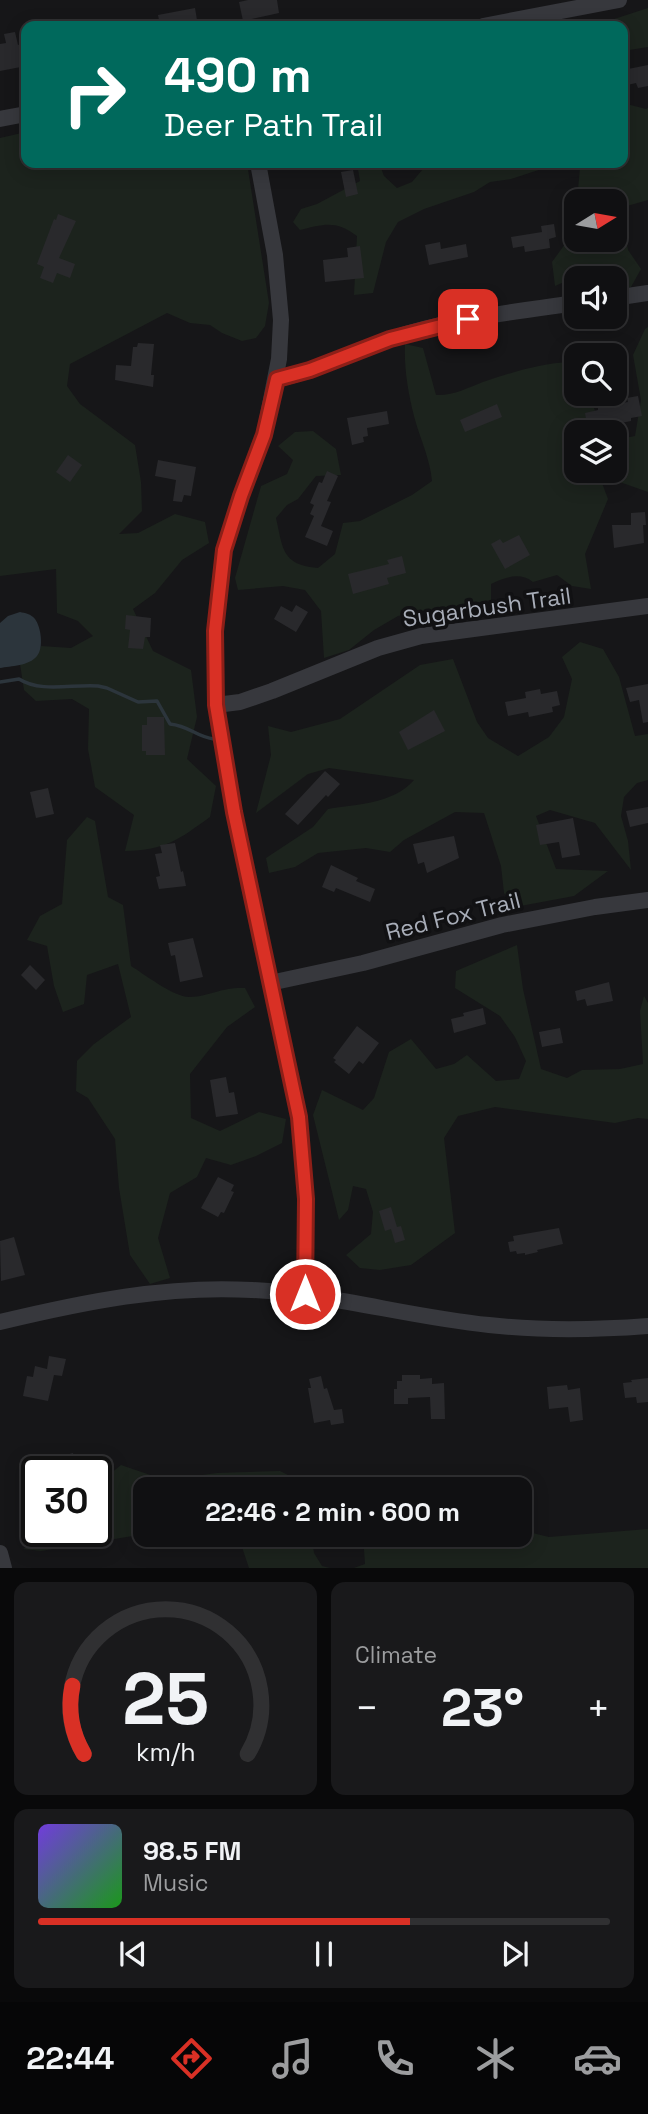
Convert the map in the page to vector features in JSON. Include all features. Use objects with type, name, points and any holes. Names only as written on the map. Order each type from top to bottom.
[{"type":"street","points":[[509,21],[619,0]]},
{"type":"street","points":[[0,119],[21,115]]},
{"type":"street","points":[[259,168],[279,287],[280,339],[277,379],[264,435],[224,550],[215,631],[216,705],[234,812],[299,1117],[306,1199],[305,1294]]},
{"type":"street","points":[[627,296],[648,293]]},
{"type":"street","points":[[277,379],[310,370],[417,331],[490,314],[564,305]]},
{"type":"street","name":"Sugarbush Trail","points":[[216,705],[240,702],[379,648],[421,636],[648,606]]},
{"type":"street","name":"Red Fox Trail","points":[[270,984],[502,925],[648,900]]},
{"type":"street","points":[[0,1322],[159,1291],[229,1289],[305,1294],[490,1326],[578,1331],[648,1326]]},
{"type":"street","points":[[0,1553],[4,1568]]},
{"type":"shaded area","points":[[648,8],[648,47],[628,50],[628,21],[608,21]]},
{"type":"shaded area","points":[[628,104],[648,108],[648,200],[627,206],[627,189],[578,189],[580,168],[628,168]]},
{"type":"shaded area","points":[[21,133],[21,168],[248,168],[269,303],[265,326],[256,338],[242,341],[210,325],[190,323],[167,313],[70,364],[67,386],[80,404],[135,445],[142,511],[119,534],[138,533],[175,514],[205,522],[209,543],[182,560],[155,593],[133,609],[153,651],[191,670],[197,717],[187,759],[216,786],[210,817],[180,838],[161,846],[125,851],[134,815],[95,787],[88,749],[89,709],[72,699],[36,701],[24,690],[20,664],[35,656],[41,646],[71,648],[93,636],[78,621],[57,613],[56,569],[0,576],[0,138]]},
{"type":"shaded area","points":[[358,168],[381,168],[384,176],[397,188],[412,182],[424,168],[545,168],[511,179],[490,182],[474,192],[424,209],[398,222],[386,242],[373,293],[354,295],[357,236],[336,225],[300,230],[293,222],[301,209],[317,204],[360,181]]},
{"type":"shaded area","points":[[627,245],[641,269],[631,287],[627,288],[627,266],[564,266],[564,282],[555,286],[552,262],[564,246],[564,252],[627,252]]},
{"type":"shaded area","points":[[648,327],[648,492],[622,483],[627,483],[627,438],[635,436],[641,400],[633,355]]},
{"type":"shaded area","points":[[405,344],[423,348],[436,395],[454,393],[526,369],[564,363],[564,406],[593,406],[598,420],[564,420],[564,483],[602,483],[608,499],[585,554],[591,589],[572,586],[557,575],[533,582],[518,576],[507,578],[491,584],[491,600],[398,616],[374,630],[349,650],[324,658],[321,611],[305,590],[283,586],[238,590],[235,578],[261,486],[287,474],[293,460],[278,446],[295,432],[313,431],[336,449],[341,475],[316,476],[298,499],[287,505],[276,518],[286,553],[297,563],[318,568],[335,554],[343,523],[360,521],[412,495],[432,481],[410,398]]},
{"type":"shaded area","points":[[20,612],[32,616],[37,623],[41,638],[39,652],[29,662],[0,668],[0,623],[8,616]]},
{"type":"shaded area","points":[[580,642],[603,649],[619,677],[635,736],[648,734],[648,780],[637,783],[624,797],[621,816],[628,841],[631,870],[595,823],[550,810],[536,816],[556,869],[608,871],[574,896],[515,907],[504,893],[501,866],[484,813],[455,812],[404,840],[390,852],[366,848],[318,853],[295,867],[269,873],[266,858],[313,827],[328,809],[385,798],[396,794],[414,780],[329,768],[308,774],[256,813],[271,755],[268,726],[291,732],[340,719],[420,665],[453,659],[477,722],[488,738],[518,756],[549,737],[564,717],[572,679],[562,657]]},
{"type":"shaded area","points":[[87,817],[95,821],[108,897],[123,905],[131,966],[168,990],[184,996],[245,988],[255,1007],[227,1027],[190,1074],[191,1118],[220,1131],[259,1112],[286,1119],[282,1143],[231,1165],[206,1158],[197,1177],[170,1193],[158,1238],[170,1278],[150,1284],[130,1255],[119,1188],[115,1139],[88,1098],[76,1091],[77,1061],[94,1044],[131,1017],[118,964],[87,975],[84,1004],[63,1012],[54,986],[47,946],[27,940],[40,916],[62,904],[67,840]]},
{"type":"shaded area","points":[[517,945],[523,989],[541,1069],[567,1078],[582,1070],[620,1069],[643,1064],[640,1011],[644,996],[648,1003],[648,1119],[638,1118],[615,1123],[495,1107],[458,1116],[444,1138],[455,1233],[411,1265],[380,1270],[360,1268],[346,1255],[371,1234],[373,1212],[366,1189],[353,1186],[348,1210],[339,1220],[313,1115],[322,1090],[363,1110],[374,1098],[389,1052],[411,1039],[436,1069],[454,1064],[467,1055],[496,1081],[519,1079],[526,1061],[515,1037],[500,1016],[455,988],[456,971]]},
{"type":"shaded area","points":[[121,1465],[156,1477],[133,1477],[133,1536],[112,1539],[112,1472]]},
{"type":"shaded area","points":[[280,1471],[292,1477],[187,1477],[217,1473]]},
{"type":"shaded area","points":[[648,1529],[648,1568],[354,1568],[365,1564],[364,1547],[532,1547],[532,1533],[549,1537]]},
{"type":"shaded area","points":[[27,1547],[65,1547],[41,1551],[23,1549]]},
{"type":"shaded area","points":[[242,1547],[313,1547],[322,1566],[330,1568],[249,1568]]},
{"type":"building","points":[[277,0],[279,13],[243,21],[239,2]]},
{"type":"building","points":[[195,8],[197,21],[159,21],[158,15]]},
{"type":"building","points":[[15,32],[18,45],[21,44],[21,67],[0,71],[0,44],[6,43],[4,34]]},
{"type":"building","points":[[648,65],[648,86],[638,88],[636,83],[628,85],[628,69]]},
{"type":"building","points":[[353,170],[358,194],[346,197],[341,172]]},
{"type":"building","points":[[58,214],[76,221],[59,258],[75,264],[70,278],[57,273],[53,283],[40,278],[44,267],[37,264]]},
{"type":"building","points":[[554,224],[556,237],[549,239],[550,248],[525,252],[524,246],[513,248],[511,237],[542,232],[541,226]]},
{"type":"building","points":[[440,242],[441,249],[466,244],[468,257],[429,265],[425,245]]},
{"type":"building","points":[[360,246],[364,278],[325,282],[323,260],[348,257],[347,248]]},
{"type":"building","points":[[138,343],[154,344],[151,375],[154,375],[153,387],[115,380],[116,365],[131,366],[133,347],[137,347]]},
{"type":"building","points":[[638,396],[642,416],[631,418],[631,421],[627,422],[586,420],[585,413],[598,410],[598,407],[627,406],[627,398]]},
{"type":"building","points":[[497,404],[502,417],[465,432],[460,420]]},
{"type":"building","points":[[387,411],[389,424],[367,428],[368,436],[363,437],[364,442],[352,445],[347,418]]},
{"type":"building","points":[[68,455],[82,465],[70,482],[56,472]]},
{"type":"building","points":[[158,460],[196,467],[191,496],[184,495],[182,502],[173,501],[176,480],[155,476]]},
{"type":"building","points":[[327,471],[338,476],[327,501],[331,502],[321,526],[333,531],[327,546],[305,537],[314,516],[310,514],[314,505],[310,503]]},
{"type":"building","points":[[645,512],[644,543],[614,548],[612,525],[631,525],[631,513]]},
{"type":"building","points":[[519,535],[530,555],[505,569],[491,544],[500,539],[503,543]]},
{"type":"building","points":[[402,556],[406,573],[387,578],[389,584],[353,594],[348,574],[389,564],[387,560]]},
{"type":"building","points":[[296,605],[308,612],[296,632],[274,619],[281,606],[292,612]]},
{"type":"building","points":[[126,615],[151,618],[150,637],[145,637],[143,649],[128,648],[130,630],[125,629]]},
{"type":"building","points":[[648,684],[648,722],[643,723],[639,700],[630,702],[626,688]]},
{"type":"building","points":[[540,689],[541,694],[557,691],[560,705],[552,707],[553,712],[529,717],[528,712],[508,716],[505,702],[526,698],[525,692]]},
{"type":"building","points":[[434,710],[445,731],[408,750],[399,732]]},
{"type":"building","points":[[147,717],[164,717],[165,755],[146,755],[146,751],[142,751],[142,725],[147,725]]},
{"type":"building","points":[[325,771],[340,784],[298,825],[285,814]]},
{"type":"building","points":[[48,788],[54,814],[36,818],[30,792]]},
{"type":"building","points":[[648,807],[648,823],[630,827],[626,811]]},
{"type":"building","points":[[573,818],[580,855],[562,858],[559,842],[540,845],[536,825]]},
{"type":"building","points":[[454,836],[459,858],[427,873],[424,862],[418,864],[413,844]]},
{"type":"building","points":[[175,843],[186,886],[159,889],[156,877],[160,876],[155,854],[162,853],[160,845]]},
{"type":"building","points":[[331,865],[375,889],[370,902],[336,888],[334,892],[322,887]]},
{"type":"building","points":[[193,938],[203,977],[180,982],[175,955],[171,956],[168,943]]},
{"type":"building","points":[[30,965],[45,980],[36,990],[21,975]]},
{"type":"building","points":[[609,982],[613,1001],[587,1006],[585,999],[577,1001],[575,991]]},
{"type":"building","points":[[483,1008],[486,1024],[454,1033],[451,1019]]},
{"type":"building","points":[[357,1026],[379,1043],[363,1064],[359,1061],[349,1074],[334,1062],[336,1060],[333,1058]]},
{"type":"building","points":[[560,1028],[563,1043],[542,1047],[539,1032]]},
{"type":"building","points":[[226,1077],[229,1093],[234,1092],[238,1114],[216,1117],[210,1080]]},
{"type":"building","points":[[218,1177],[234,1185],[231,1191],[234,1192],[224,1213],[221,1212],[218,1217],[201,1208]]},
{"type":"building","points":[[391,1207],[397,1227],[401,1226],[405,1240],[395,1243],[391,1229],[385,1231],[379,1211]]},
{"type":"building","points":[[559,1228],[563,1244],[525,1255],[517,1254],[516,1251],[510,1252],[508,1242],[514,1241],[513,1236]]},
{"type":"building","points":[[14,1237],[25,1275],[1,1281],[0,1241]]},
{"type":"building","points":[[49,1356],[66,1359],[62,1376],[54,1375],[48,1401],[23,1396],[27,1376],[33,1377],[35,1366],[47,1369]]},
{"type":"building","points":[[402,1375],[420,1375],[420,1379],[432,1378],[432,1384],[444,1383],[445,1419],[431,1419],[430,1397],[408,1398],[408,1404],[394,1404],[394,1389],[397,1389],[397,1381],[402,1381]]},
{"type":"building","points":[[321,1376],[334,1410],[342,1409],[344,1423],[331,1425],[330,1420],[314,1423],[309,1379]]},
{"type":"building","points":[[648,1378],[648,1402],[637,1403],[636,1397],[625,1398],[623,1383]]},
{"type":"building","points":[[567,1385],[568,1390],[580,1388],[583,1420],[570,1422],[568,1407],[549,1409],[547,1387]]},
{"type":"waterway","points":[[0,682],[19,679],[47,687],[98,686],[138,702],[157,701],[170,724],[214,739]]},
{"type":"route","points":[[305,1294],[306,1199],[299,1117],[234,812],[216,705],[215,631],[224,550],[264,435],[277,379],[310,370],[390,339],[468,319]]}]
